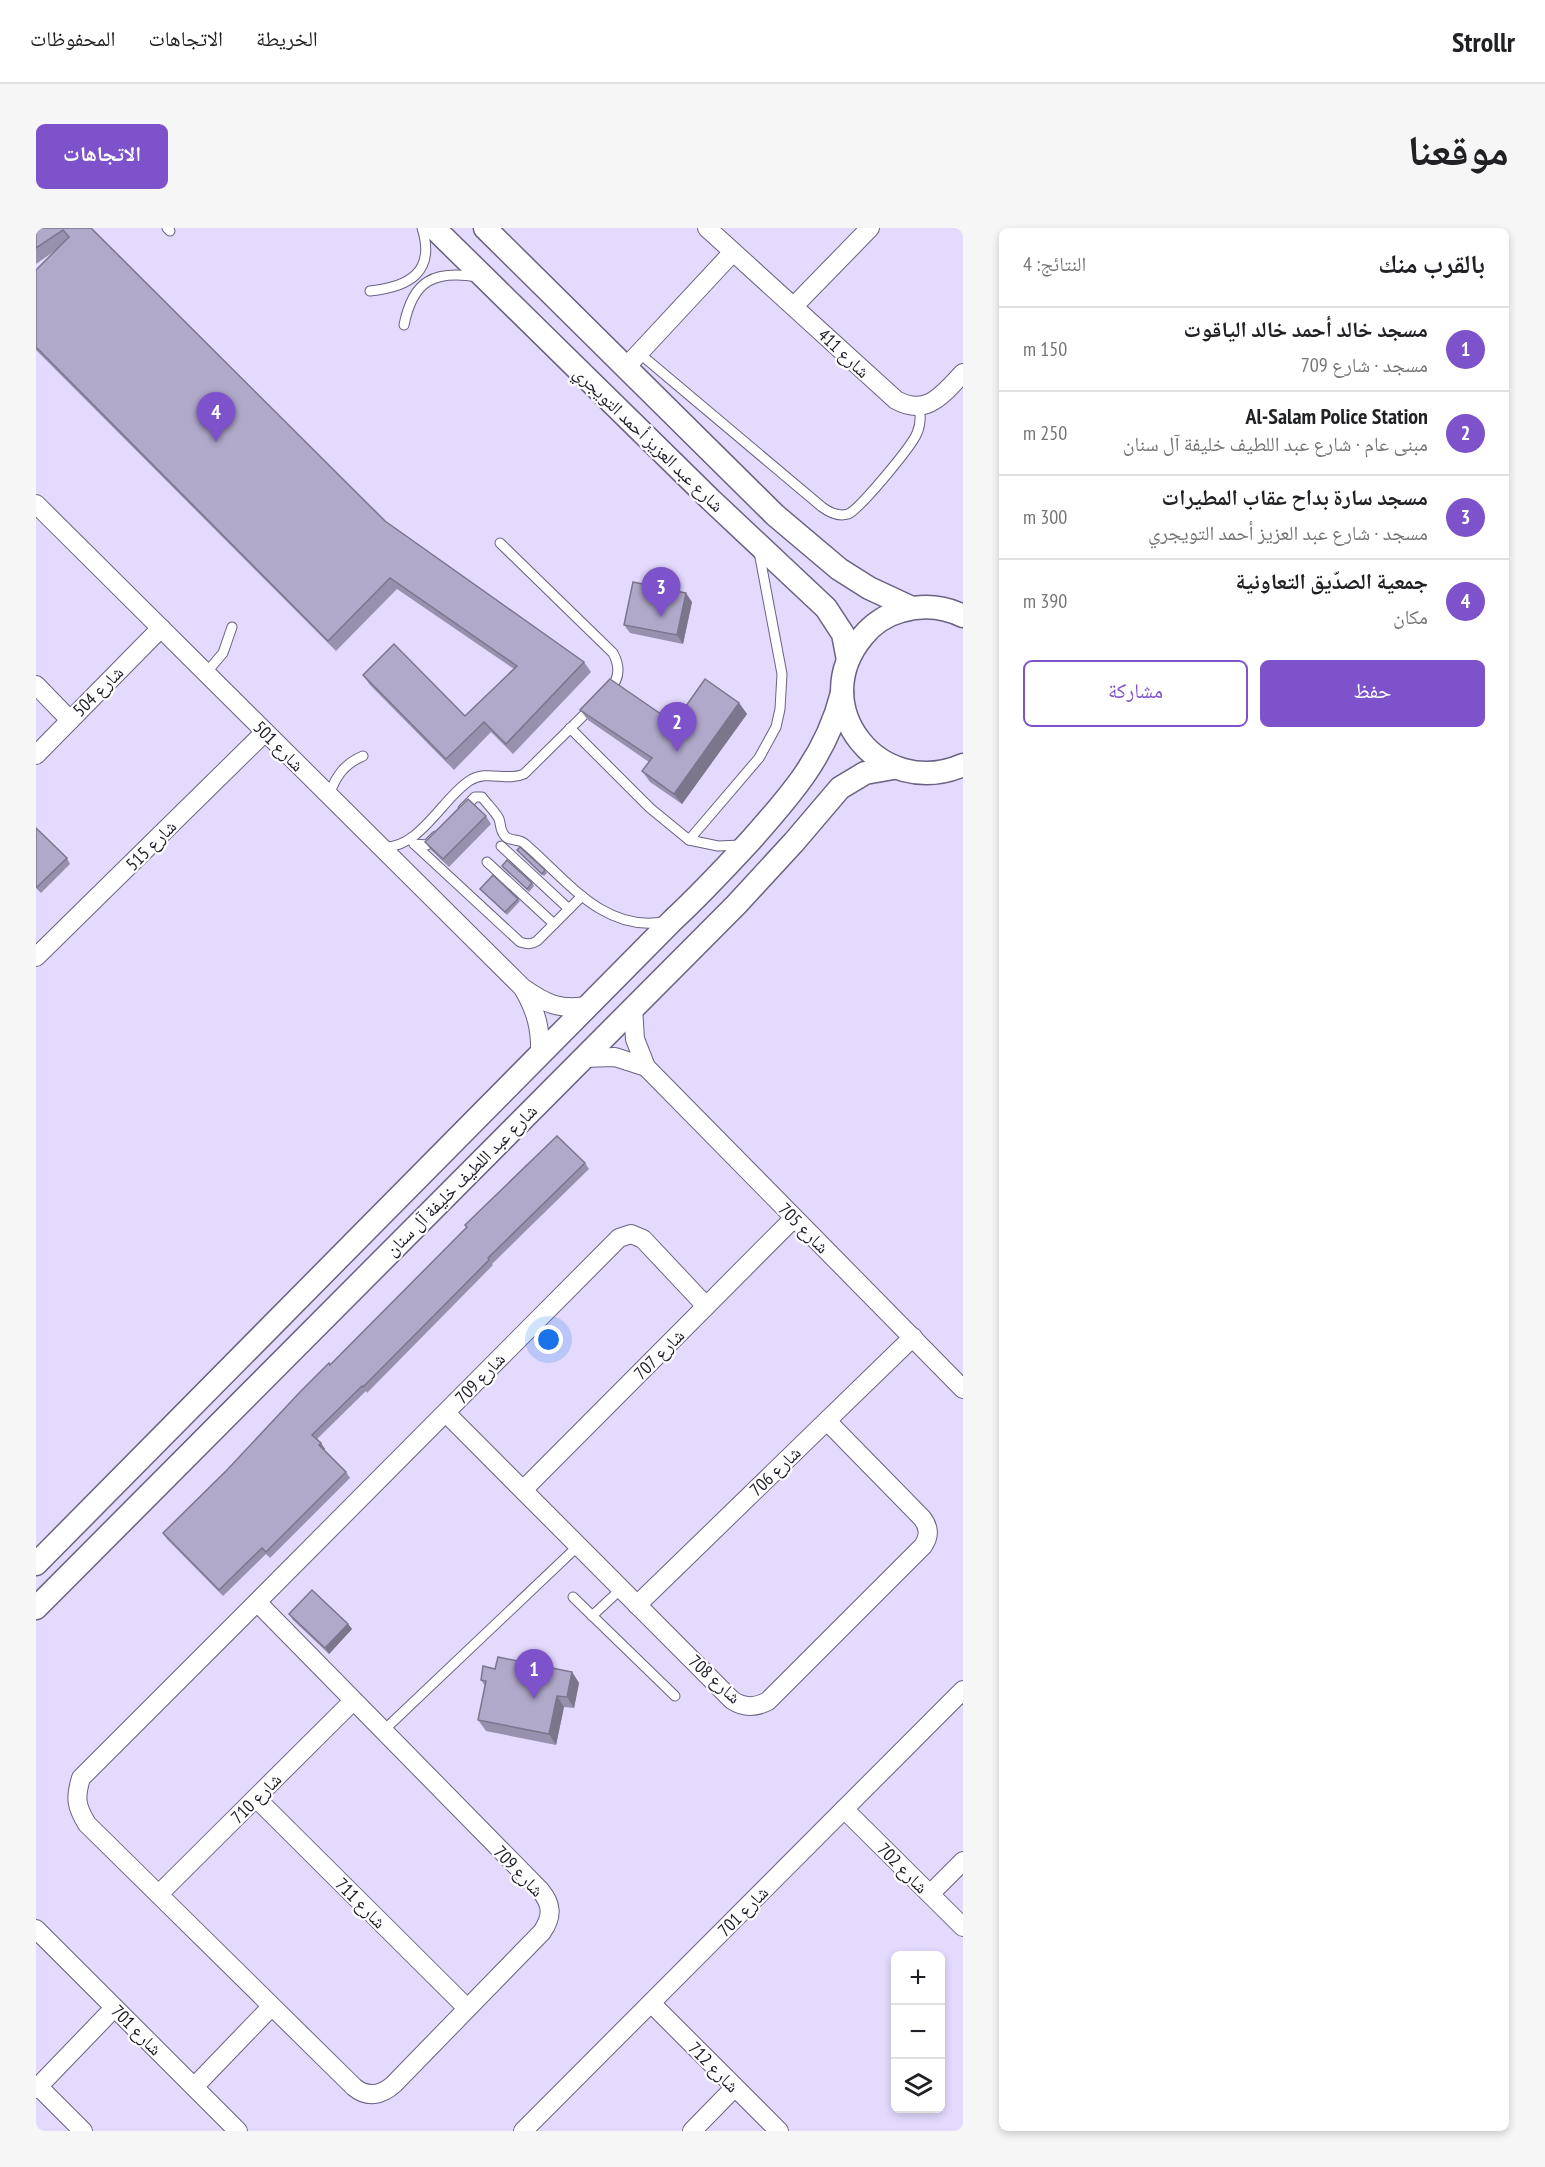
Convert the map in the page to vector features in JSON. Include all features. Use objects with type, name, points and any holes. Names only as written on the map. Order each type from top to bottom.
[{"type":"street","name":"شارع عبد العزيز أحمد التويجري","points":[[434,228],[826,608],[843,634],[848,660]]},
{"type":"street","name":"شارع عبد العزيز أحمد التويجري","points":[[485,228],[632,360],[759,500],[839,569],[869,588],[912,608]]},
{"type":"street","name":"شارع 411","points":[[707,228],[896,400],[903,404],[919,406]]},
{"type":"street","points":[[794,306],[870,228]]},
{"type":"street","points":[[632,360],[733,252]]},
{"type":"street","points":[[919,406],[936,400],[963,373]]},
{"type":"street","name":"شارع 501","points":[[36,504],[523,988],[543,1002],[559,1007],[588,1006]]},
{"type":"street","points":[[848,660],[856,645],[873,626],[896,613],[912,608],[928,607],[962,614]]},
{"type":"street","name":"شارع 504","points":[[36,755],[161,628]]},
{"type":"street","name":"شارع عبد اللطيف خليفة آل سنان","points":[[36,1564],[709,886],[747,845],[817,757],[836,719],[848,660]]},
{"type":"street","points":[[36,685],[70,720]]},
{"type":"street","points":[[842,693],[846,717],[856,738],[873,755],[893,768],[908,772],[937,773],[963,765]]},
{"type":"street","name":"شارع 515","points":[[36,957],[265,732]]},
{"type":"street","name":"شارع عبد اللطيف خليفة آل سنان","points":[[36,1608],[765,874],[840,788],[865,773],[893,768]]},
{"type":"street","points":[[937,773],[963,784]]},
{"type":"street","name":"شارع 501","points":[[523,988],[539,1021],[540,1054]]},
{"type":"street","name":"شارع 705","points":[[633,1008],[635,1039],[646,1067],[963,1389]]},
{"type":"street","name":"شارع 705","points":[[583,1058],[615,1057],[646,1067]]},
{"type":"street","name":"شارع 707","points":[[523,1490],[794,1218]]},
{"type":"street","name":"شارع 709","points":[[257,1602],[548,1899],[549,1922],[542,1932],[394,2084],[382,2093],[374,2095],[360,2092],[354,2087],[87,1824],[79,1810],[76,1794],[81,1778],[614,1242],[624,1235],[637,1235],[643,1239],[706,1306]]},
{"type":"street","points":[[230,1411],[252,1375],[312,1314],[314,1283],[344,1298]]},
{"type":"street","name":"شارع 706","points":[[637,1605],[913,1336]]},
{"type":"street","name":"شارع 708","points":[[446,1413],[732,1700],[743,1706],[756,1706],[772,1696],[923,1546],[928,1537],[927,1527],[922,1518],[827,1420]]},
{"type":"street","name":"شارع 701","points":[[523,2131],[963,1690]]},
{"type":"street","name":"شارع 710","points":[[159,1894],[353,1701]]},
{"type":"street","name":"شارع 711","points":[[256,1797],[466,2008]]},
{"type":"street","name":"شارع 702","points":[[844,1809],[963,1927]]},
{"type":"street","points":[[930,1894],[963,1861]]},
{"type":"street","name":"شارع 701","points":[[36,1929],[238,2131]]},
{"type":"street","name":"شارع 712","points":[[651,2003],[778,2131]]},
{"type":"street","points":[[194,2087],[271,2007]]},
{"type":"street","points":[[83,2131],[37,2088],[114,2008]]},
{"type":"street","points":[[692,2131],[734,2088]]},
{"type":"lane","points":[[370,291],[390,289],[411,280],[419,270],[424,258],[426,246],[422,228]]},
{"type":"lane","points":[[404,325],[408,304],[415,293],[429,281],[439,276],[456,274],[485,278]]},
{"type":"lane","points":[[632,360],[822,507],[835,514],[842,515],[855,510],[916,437],[920,427],[919,406]]},
{"type":"lane","points":[[382,847],[394,848],[415,836],[469,781],[484,775],[513,777],[524,774],[612,686],[618,670],[617,661],[607,646],[500,543]]},
{"type":"lane","points":[[689,840],[759,758],[772,735],[780,709],[782,674],[758,544]]},
{"type":"lane","points":[[206,673],[223,653],[232,627]]},
{"type":"lane","points":[[570,728],[650,808],[689,840],[718,846],[747,845]]},
{"type":"lane","points":[[329,795],[338,774],[345,766],[363,756]]},
{"type":"lane","points":[[457,815],[472,800],[482,797],[498,818],[503,834],[507,838],[524,842],[582,896],[604,912],[626,921],[651,924],[674,919]]},
{"type":"lane","points":[[403,843],[427,845],[442,830]]},
{"type":"lane","points":[[414,844],[520,942],[529,945],[534,944],[582,896]]},
{"type":"lane","points":[[501,846],[569,909]]},
{"type":"lane","points":[[487,862],[554,924]]},
{"type":"lane","points":[[382,1732],[578,1546]]},
{"type":"lane","points":[[592,1616],[621,1589]]},
{"type":"lane","points":[[573,1597],[675,1696]]},
{"type":"building","points":[[36,228],[91,228],[385,521],[584,662],[506,744],[484,722],[446,759],[363,675],[394,644],[465,716],[517,666],[390,578],[328,641],[36,347],[36,270],[69,237],[63,230],[36,248]]},
{"type":"building","points":[[633,582],[686,593],[677,635],[624,625]]},
{"type":"building","points":[[610,679],[674,723],[705,679],[739,703],[674,794],[642,771],[652,758],[580,710]]},
{"type":"building","points":[[468,799],[486,816],[443,859],[425,842]]},
{"type":"building","points":[[36,828],[67,858],[37,887],[36,887]]},
{"type":"building","points":[[520,847],[545,870],[542,874],[517,850]]},
{"type":"building","points":[[507,860],[532,883],[527,889],[502,866]]},
{"type":"building","points":[[493,875],[518,899],[505,912],[480,889]]},
{"type":"building","points":[[557,1136],[585,1163],[488,1258],[489,1260],[363,1387],[312,1435],[346,1472],[266,1552],[262,1548],[219,1590],[163,1533],[227,1470],[300,1392],[329,1363],[330,1365],[467,1227],[465,1225]]},
{"type":"building","points":[[312,1590],[348,1624],[325,1648],[289,1614]]},
{"type":"building","points":[[498,1657],[572,1672],[567,1697],[557,1696],[549,1734],[478,1720],[486,1681],[481,1680],[483,1666],[495,1669]]},
{"type":"place","name":"جمعية الصدّيق التعاونية","points":[[216,442]]},
{"type":"place","name":"مسجد سارة بداح عقاب المطيرات","points":[[661,617]]},
{"type":"place","name":"Al-Salam Police Station","points":[[677,752]]},
{"type":"place","name":"مسجد خالد أحمد خالد الياقوت","points":[[534,1699]]}]
